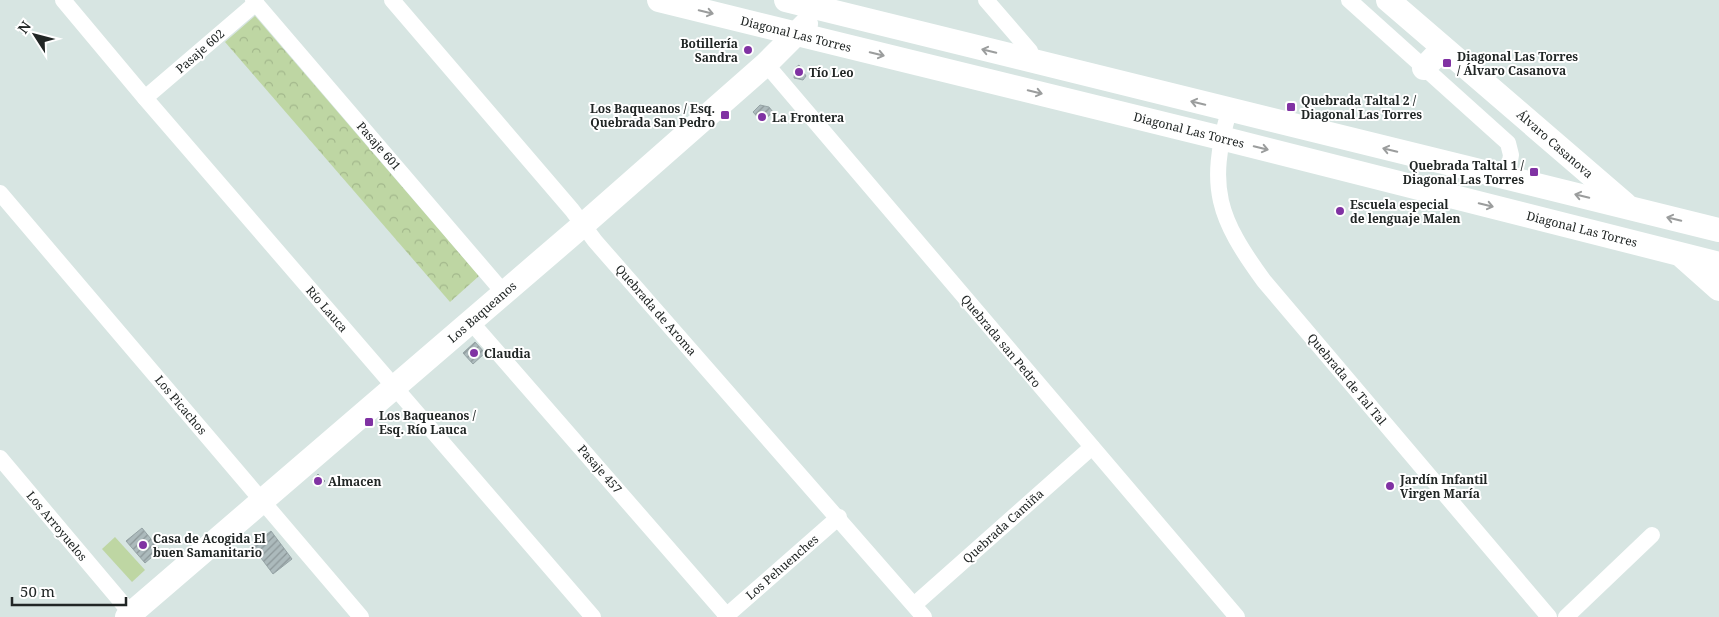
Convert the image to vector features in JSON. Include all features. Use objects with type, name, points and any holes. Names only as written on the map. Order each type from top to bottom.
[{"type":"main road","name":"Diagonal Las Torres","points":[[659,0],[1221,138],[1719,264]]},
{"type":"main road","points":[[786,0],[825,4],[1035,63],[1719,230]]},
{"type":"main road","name":"Álvaro Casanova","points":[[1388,0],[1629,208],[1719,289]]},
{"type":"main road","name":"Los Baqueanos","points":[[131,616],[766,64],[825,4]]},
{"type":"main road","points":[[1424,68],[1443,48]]},
{"type":"street","name":"Río Lauca","points":[[63,0],[394,388],[593,617]]},
{"type":"street","name":"Quebrada de Aroma","points":[[392,0],[591,237],[919,611]]},
{"type":"street","points":[[986,0],[1030,51],[1035,63]]},
{"type":"street","points":[[1349,0],[1508,143],[1512,155],[1507,178]]},
{"type":"street","name":"Pasaje 602","points":[[145,98],[254,1]]},
{"type":"street","name":"Pasaje 601","points":[[254,1],[504,293]]},
{"type":"street","name":"Quebrada san Pedro","points":[[766,64],[1237,617]]},
{"type":"street","name":"Quebrada de Tal Tal","points":[[1229,111],[1221,138],[1217,170],[1218,195],[1225,222],[1242,252],[1264,281],[1549,617]]},
{"type":"street","name":"Los Picachos","points":[[0,193],[361,617]]},
{"type":"street","name":"Pasaje 457","points":[[471,322],[727,617]]},
{"type":"street","name":"Quebrada Camiña","points":[[919,611],[1092,447]]},
{"type":"street","name":"Los Arroyuelos","points":[[0,458],[131,616]]},
{"type":"street","name":"Los Pehuenches","points":[[727,617],[838,517]]},
{"type":"street","points":[[1566,617],[1652,535]]},
{"type":"green space","points":[[255,16],[479,276],[450,302],[225,42]]},
{"type":"green space","points":[[115,537],[145,570],[132,582],[102,549]]},
{"type":"building","name":"Tío Leo","points":[[799,65],[806,76],[803,80],[794,78],[795,68]]},
{"type":"building","name":"La Frontera","points":[[760,105],[769,107],[773,112],[762,122],[753,112]]},
{"type":"building","name":"Claudia","points":[[475,342],[485,353],[473,364],[463,353]]},
{"type":"building","name":"Almacen","points":[[318,474],[325,481],[319,487],[312,480]]},
{"type":"building","name":"Casa de Acogida El buen Samanitario","points":[[142,528],[160,550],[145,563],[126,541]]},
{"type":"building","points":[[271,531],[292,559],[273,574],[252,546]]},
{"type":"place","name":"Botillería Sandra","points":[[748,50]]},
{"type":"place","name":"Diagonal Las Torres / Álvaro Casanova","points":[[1447,63]]},
{"type":"place","name":"Tío Leo","points":[[799,72]]},
{"type":"place","name":"Quebrada Taltal 2 / Diagonal Las Torres","points":[[1291,107]]},
{"type":"place","name":"Los Baqueanos / Esq. Quebrada San Pedro","points":[[725,115]]},
{"type":"place","name":"La Frontera","points":[[762,117]]},
{"type":"place","name":"Quebrada Taltal 1 / Diagonal Las Torres","points":[[1534,172]]},
{"type":"place","name":"Escuela especial de lenguaje Malen","points":[[1340,211]]},
{"type":"place","name":"Claudia","points":[[474,353]]},
{"type":"place","name":"Los Baqueanos / Esq. Río Lauca","points":[[369,422]]},
{"type":"place","name":"Almacen","points":[[318,481]]},
{"type":"place","name":"Jardín Infantil Virgen María","points":[[1390,486]]},
{"type":"place","name":"Casa de Acogida El buen Samanitario","points":[[143,545]]}]
